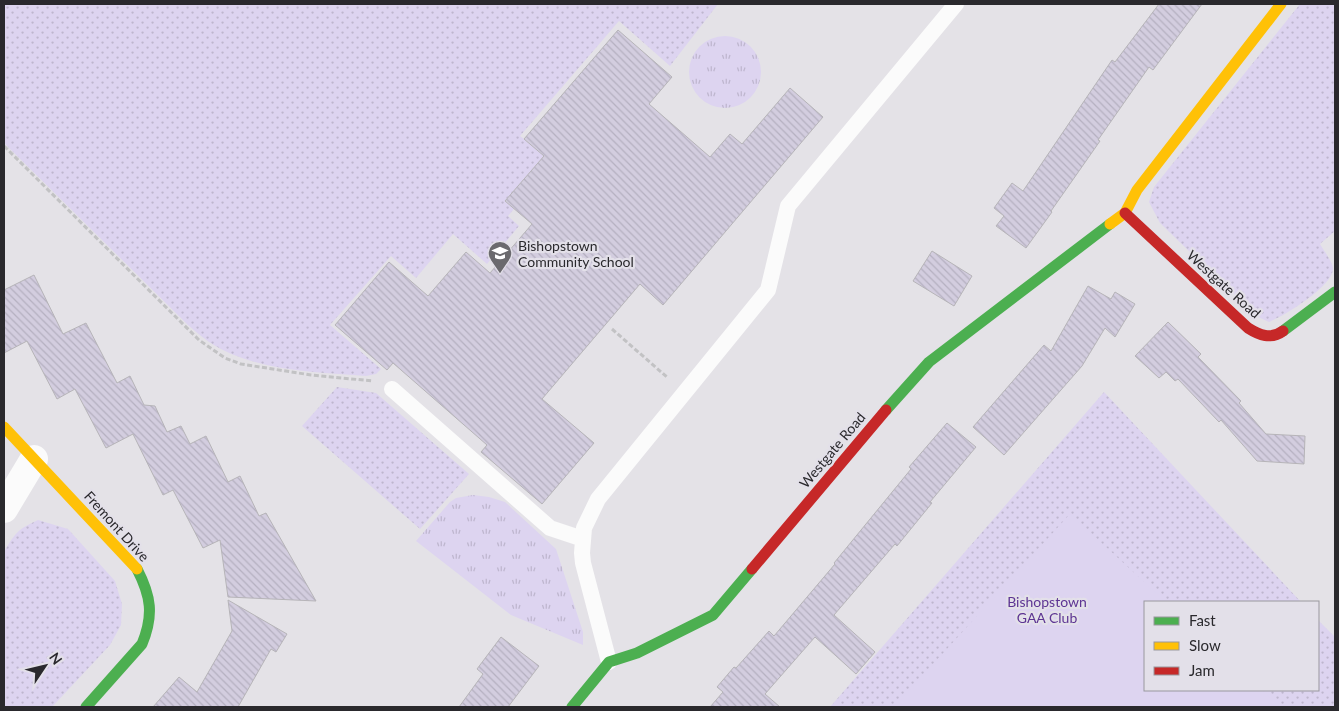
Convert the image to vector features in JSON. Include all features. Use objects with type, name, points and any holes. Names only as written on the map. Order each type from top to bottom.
[{"type":"street","name":"Westgate Road","points":[[609,662],[637,653],[712,615],[928,362],[1125,213],[1137,190],[1281,4]]},
{"type":"street","name":"Westgate Road","points":[[1125,213],[1248,328],[1261,336],[1278,335],[1335,292]]},
{"type":"street","name":"Fremont Drive","points":[[4,427],[137,568],[145,584],[150,604],[149,622],[142,644],[86,707]]},
{"type":"street","points":[[4,509],[34,459]]},
{"type":"street","points":[[572,707],[609,662]]},
{"type":"lane","points":[[609,662],[583,563],[584,528],[598,499],[768,290],[788,206],[956,4]]},
{"type":"lane","points":[[392,389],[550,528],[583,539]]},
{"type":"path","points":[[4,146],[199,340],[217,354],[241,364],[260,368],[374,382],[392,389]]},
{"type":"path","points":[[612,329],[684,392]]},
{"type":"green space","points":[[4,4],[718,4],[670,66],[619,21],[520,136],[546,156],[506,201],[514,209],[508,216],[519,226],[487,264],[453,234],[416,278],[391,256],[330,325],[381,369],[376,374],[366,376],[306,371],[265,364],[226,352],[209,342],[188,325],[4,143]]},
{"type":"green space","points":[[1300,4],[1335,4],[1335,231],[1320,244],[1330,259],[1333,268],[1326,283],[1307,300],[1269,322],[1256,316],[1160,223],[1149,202],[1154,187]]},
{"type":"green space","points":[[725,36],[745,42],[755,52],[761,72],[755,92],[745,102],[725,108],[705,102],[695,92],[689,72],[695,52],[705,42]]},
{"type":"green space","points":[[337,387],[376,393],[469,474],[420,529],[302,426]]},
{"type":"green space","name":"Bishopstown GAA Club","points":[[1104,392],[1300,601],[1144,601],[1144,691],[1319,691],[1319,621],[1335,637],[1335,707],[830,707]]},
{"type":"green space","points":[[473,495],[505,502],[556,549],[583,632],[583,645],[511,615],[416,541],[450,502],[456,498]]},
{"type":"green space","points":[[1070,514],[1165,601],[1144,601],[1144,691],[1263,691],[1281,707],[894,707]]},
{"type":"green space","points":[[38,520],[68,529],[115,581],[122,604],[121,625],[110,645],[52,707],[4,707],[4,552],[18,532]]},
{"type":"building","points":[[1159,4],[1202,4],[1153,70],[1149,67],[1026,248],[996,226],[1004,216],[994,208],[1012,183],[1023,191],[1112,60],[1115,62]]},
{"type":"building","name":"Bishopstown Community School","points":[[618,30],[672,77],[649,104],[710,157],[730,134],[742,144],[790,88],[823,117],[663,305],[640,284],[542,399],[594,443],[542,504],[481,452],[487,445],[393,363],[387,370],[335,325],[389,262],[428,296],[466,252],[490,273],[532,224],[505,201],[544,156],[524,139]]},
{"type":"building","points":[[932,251],[972,276],[954,306],[913,281]]},
{"type":"building","points":[[34,275],[63,334],[86,323],[117,383],[130,376],[144,405],[155,406],[167,432],[181,426],[190,444],[206,436],[228,482],[240,476],[259,516],[266,513],[316,601],[228,597],[220,540],[203,548],[173,490],[163,495],[133,434],[106,448],[75,389],[57,399],[27,341],[4,353],[4,290]]},
{"type":"building","points":[[1088,286],[1111,299],[1115,292],[1135,304],[1115,337],[1105,328],[1082,366],[1004,455],[973,427],[1044,345],[1051,351]]},
{"type":"building","points":[[1168,322],[1201,354],[1198,357],[1241,401],[1239,403],[1266,434],[1305,436],[1304,464],[1257,461],[1221,420],[1219,422],[1178,379],[1175,381],[1166,372],[1159,378],[1135,356]]},
{"type":"building","points":[[947,423],[976,447],[930,502],[932,503],[897,546],[895,544],[834,615],[875,652],[856,674],[815,637],[765,694],[780,707],[710,707],[723,692],[717,687],[769,631],[774,636],[835,564],[911,469],[909,467]]},
{"type":"building","points":[[228,600],[287,634],[276,652],[271,649],[238,707],[153,707],[179,677],[197,692],[232,631]]},
{"type":"building","points":[[501,637],[539,666],[508,707],[459,707],[483,674],[477,669]]},
{"type":"traffic: fast","points":[[886,410],[929,362],[1110,224]]},
{"type":"traffic: fast","points":[[1283,331],[1335,292]]},
{"type":"traffic: fast","points":[[86,707],[142,644],[146,634],[149,615],[148,597],[137,569]]},
{"type":"traffic: fast","points":[[572,707],[609,662],[637,653],[713,615],[752,569]]},
{"type":"traffic: slow","points":[[1110,224],[1125,213],[1137,190],[1281,4]]},
{"type":"traffic: slow","points":[[4,427],[137,569]]},
{"type":"traffic: jam","points":[[1125,213],[1248,328],[1265,336],[1279,334],[1283,331]]},
{"type":"traffic: jam","points":[[752,569],[886,410]]},
{"type":"place","name":"Bishopstown Community School","points":[[500,274]]}]
